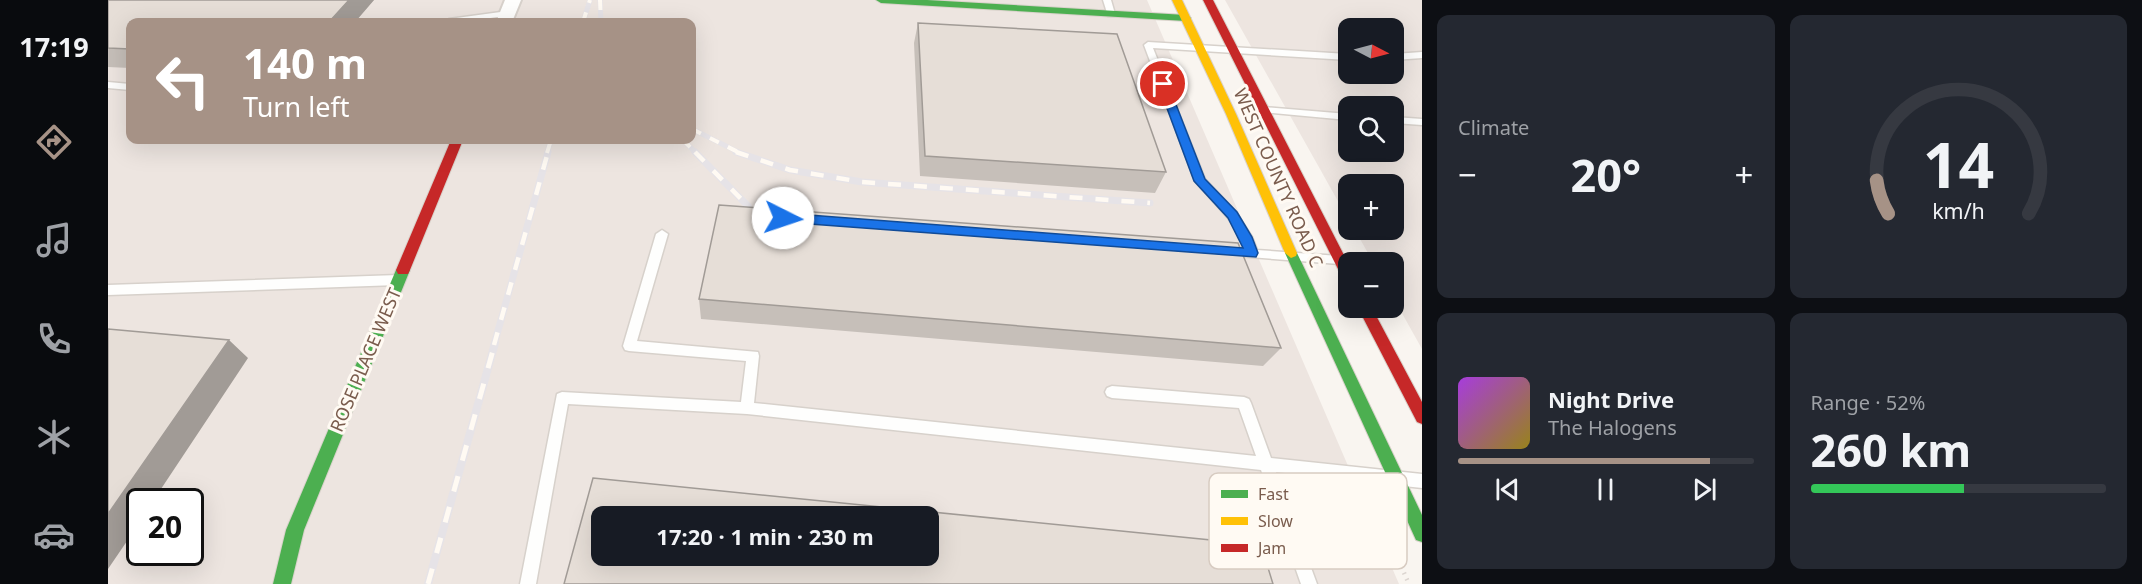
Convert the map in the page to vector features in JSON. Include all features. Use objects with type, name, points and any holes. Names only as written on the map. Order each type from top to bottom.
[{"type":"main road","points":[[881,0],[1186,18]]},
{"type":"main road","name":"WEST COUNTY ROAD C","points":[[1177,0],[1321,321],[1393,473]]},
{"type":"main road","name":"WEST COUNTY ROAD C","points":[[1209,0],[1338,254]]},
{"type":"main road","name":"ROSE PLACE WEST","points":[[282,584],[295,530],[455,144]]},
{"type":"main road","points":[[1370,318],[1422,417]]},
{"type":"main road","name":"WEST COUNTY ROAD C","points":[[1407,502],[1422,534]]},
{"type":"lane","points":[[1107,0],[1112,14]]},
{"type":"lane","points":[[473,18],[509,12]]},
{"type":"lane","points":[[1252,253],[1246,237],[1232,215],[1200,181],[1149,45],[1338,56]]},
{"type":"lane","points":[[1404,56],[1422,55]]},
{"type":"lane","points":[[108,85],[126,87]]},
{"type":"lane","points":[[1264,110],[1338,116]]},
{"type":"lane","points":[[1404,121],[1422,122]]},
{"type":"lane","points":[[662,234],[629,346],[753,356],[747,408]]},
{"type":"lane","points":[[1210,251],[1338,260]]},
{"type":"lane","points":[[108,290],[399,280]]},
{"type":"lane","points":[[1112,392],[1244,403],[1270,473]]},
{"type":"lane","points":[[528,584],[562,398],[747,408],[1341,473]]},
{"type":"lane","points":[[1407,480],[1422,482]]},
{"type":"lane","points":[[1304,569],[1309,584]]},
{"type":"shaded area","points":[[108,0],[1147,0],[1351,473],[1209,473],[1209,569],[1393,569],[1399,584],[108,584]]},
{"type":"shaded area","points":[[1225,0],[1422,0],[1422,349],[1404,317],[1404,252],[1367,252],[1361,240],[1404,240],[1404,174],[1338,174],[1338,201]]},
{"type":"building","points":[[108,0],[349,0],[333,18],[126,18],[126,49],[108,48]]},
{"type":"building","points":[[918,23],[1117,34],[1166,172],[925,156]]},
{"type":"building","points":[[719,205],[1238,243],[1281,348],[699,299]]},
{"type":"building","points":[[108,329],[229,340],[126,488],[108,514]]},
{"type":"building","points":[[593,478],[872,506],[591,506],[591,566],[939,566],[939,513],[1209,540],[1209,569],[1268,569],[1273,584],[564,584]]},
{"type":"railway","points":[[584,18],[590,0]]},
{"type":"railway","points":[[600,0],[601,18]]},
{"type":"railway","points":[[696,131],[740,153]]},
{"type":"railway","points":[[547,153],[550,144]]},
{"type":"railway","points":[[687,144],[695,152]]},
{"type":"railway","points":[[494,345],[548,152]]},
{"type":"railway","points":[[695,152],[748,206]]},
{"type":"railway","points":[[736,152],[790,170],[862,182],[1150,203]]},
{"type":"railway","points":[[428,584],[495,343]]},
{"type":"traffic: fast","points":[[881,0],[1186,18]]},
{"type":"traffic: fast","points":[[1291,253],[1393,473]]},
{"type":"traffic: fast","points":[[282,584],[295,530],[403,270]]},
{"type":"traffic: fast","points":[[1407,502],[1422,534]]},
{"type":"traffic: slow","points":[[1177,0],[1231,114],[1291,253]]},
{"type":"traffic: jam","points":[[1208,0],[1338,255]]},
{"type":"traffic: jam","points":[[403,270],[455,144]]},
{"type":"traffic: jam","points":[[1370,318],[1422,417]]},
{"type":"route","points":[[783,218],[1252,253],[1246,237],[1232,215],[1200,181],[1163,84]]}]
